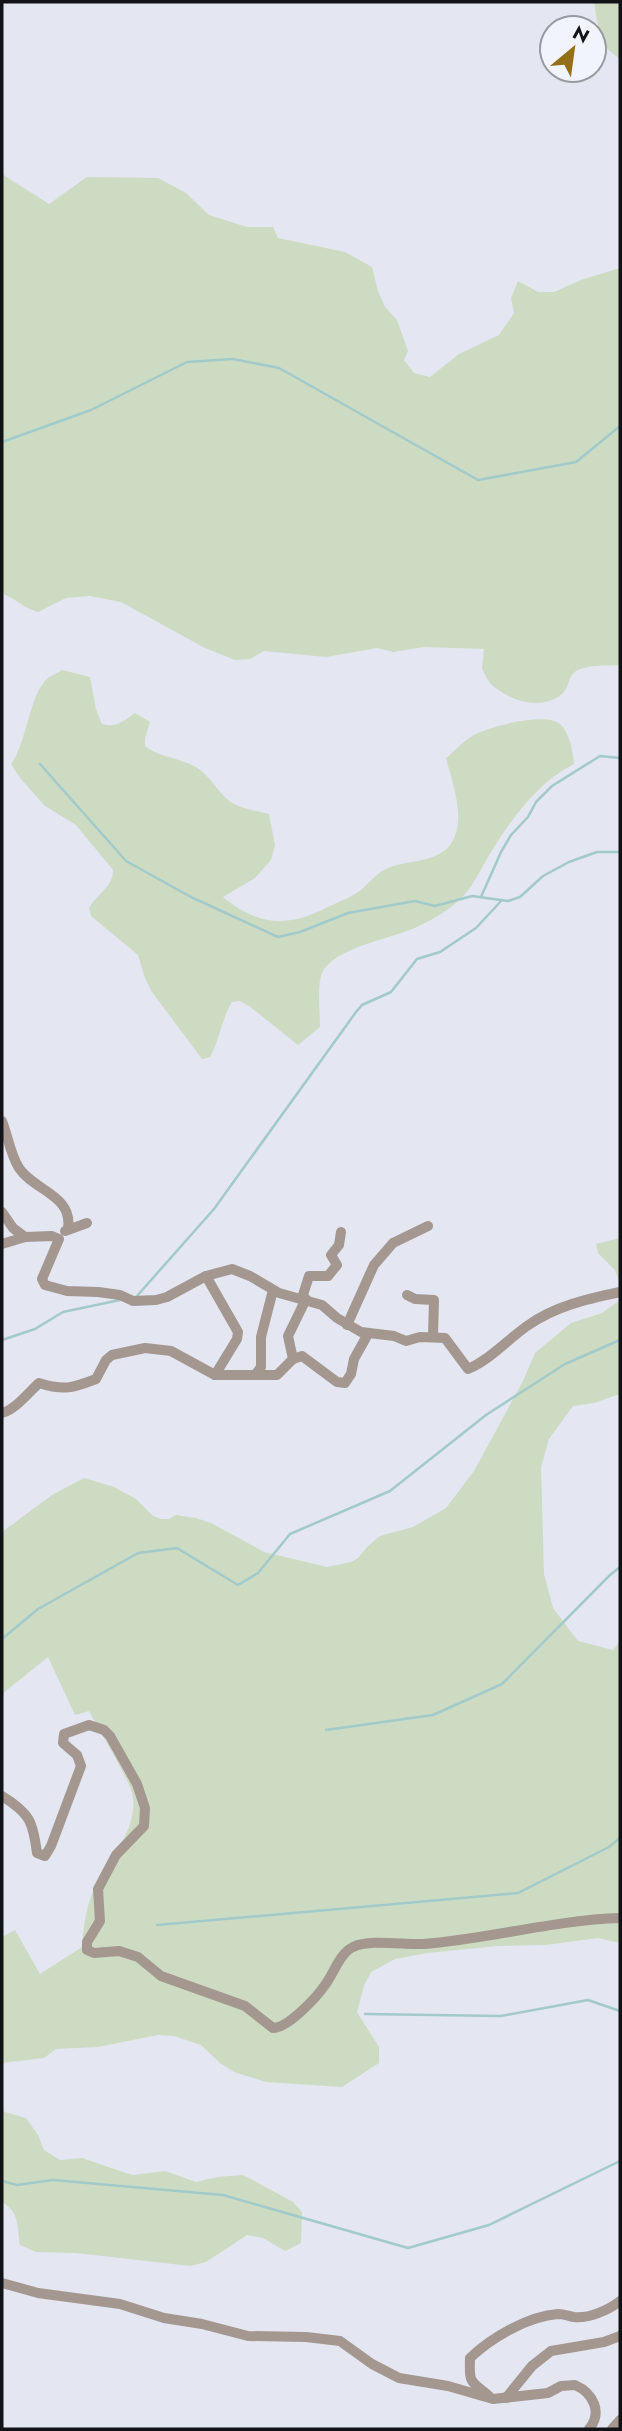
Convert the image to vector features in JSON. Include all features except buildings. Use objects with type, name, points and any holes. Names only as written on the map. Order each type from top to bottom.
[{"type":"street","points":[[2,1121],[17,1166],[24,1175],[59,1201],[68,1212],[68,1228]]},
{"type":"street","points":[[2,1212],[13,1228],[25,1237]]},
{"type":"street","points":[[2,1244],[25,1237],[57,1236],[68,1228],[87,1223]]},
{"type":"street","points":[[347,1325],[374,1265],[393,1243],[428,1226]]},
{"type":"street","points":[[293,1359],[288,1336],[304,1299],[309,1276],[328,1276],[337,1265],[331,1255],[339,1245],[341,1232]]},
{"type":"street","points":[[57,1236],[58,1243],[42,1279],[46,1285],[67,1291],[120,1295],[133,1301],[167,1297],[206,1276],[232,1269],[273,1290],[322,1305],[347,1325],[368,1334],[394,1336],[406,1341],[433,1336],[449,1341],[464,1365],[470,1368],[527,1326],[556,1309],[620,1292]]},
{"type":"street","points":[[206,1276],[238,1332],[237,1339],[215,1375]]},
{"type":"street","points":[[256,1374],[261,1367],[261,1337],[273,1290]]},
{"type":"street","points":[[407,1295],[415,1299],[433,1300],[433,1336]]},
{"type":"street","points":[[2,1413],[11,1410],[39,1383],[58,1389],[71,1388],[100,1376],[106,1360],[112,1355],[145,1348],[171,1351],[215,1375],[277,1375],[293,1359],[302,1356],[337,1382],[345,1383],[368,1334]]},
{"type":"street","points":[[2,1796],[24,1812],[36,1835],[37,1853],[45,1856],[81,1766],[77,1755],[63,1743],[64,1734],[89,1725],[104,1730],[118,1747],[137,1784],[145,1808],[145,1819],[141,1830],[116,1855],[98,1889],[100,1921],[86,1942],[88,1950],[94,1953],[118,1951],[138,1957],[161,1976],[245,2006],[273,2028],[286,2025],[324,1986],[352,1947],[362,1944],[423,1944],[585,1919],[620,1918]]},
{"type":"street","points":[[2,2283],[38,2293],[120,2304],[164,2318],[248,2336],[306,2337],[340,2341],[372,2364],[399,2378],[448,2386],[493,2399],[548,2393],[561,2386],[575,2385],[588,2394],[597,2411],[589,2429]]},
{"type":"street","points":[[493,2399],[470,2380],[468,2371],[471,2356],[508,2332],[544,2316],[561,2314],[576,2318],[603,2311],[620,2301]]},
{"type":"street","points":[[506,2398],[532,2366],[551,2351],[604,2342],[620,2336]]},
{"type":"street","points":[[612,2429],[620,2420]]},
{"type":"green space","points":[[594,2],[620,2],[620,59],[608,50],[608,14],[596,14]]},
{"type":"green space","points":[[2,174],[49,204],[87,177],[158,178],[186,193],[209,215],[247,227],[273,227],[278,238],[345,252],[372,267],[378,291],[385,307],[397,320],[408,351],[404,360],[414,373],[430,377],[459,354],[499,335],[514,313],[511,298],[518,281],[538,292],[554,292],[620,268],[620,665],[581,669],[571,676],[566,689],[554,699],[524,702],[505,694],[490,683],[482,668],[484,649],[424,647],[393,652],[377,648],[326,657],[264,651],[250,659],[235,660],[205,648],[121,602],[90,596],[66,598],[38,612],[2,593]]},
{"type":"green space","points":[[62,670],[90,677],[96,709],[102,724],[116,724],[135,713],[150,722],[145,746],[156,753],[196,767],[231,802],[269,814],[275,845],[271,860],[255,878],[223,897],[259,918],[283,921],[308,916],[360,891],[384,870],[433,857],[450,846],[455,836],[458,817],[446,758],[476,734],[518,722],[543,719],[553,721],[560,724],[566,732],[574,764],[548,781],[525,804],[496,843],[471,886],[455,904],[417,927],[351,950],[329,964],[322,973],[320,984],[320,1027],[298,1045],[249,1006],[240,1001],[232,1002],[210,1057],[202,1059],[152,992],[138,955],[91,916],[89,908],[111,881],[113,870],[76,825],[45,806],[11,764],[21,744],[36,695],[48,678]]},
{"type":"green space","points":[[620,1238],[620,1284],[615,1270],[598,1253],[596,1244]]},
{"type":"green space","points":[[620,1300],[620,1394],[594,1403],[573,1406],[549,1439],[541,1467],[544,1574],[553,1608],[578,1641],[613,1650],[620,1642],[620,1943],[598,1938],[545,1945],[498,1946],[427,1953],[395,1959],[371,1972],[357,2012],[379,2047],[379,2063],[342,2087],[266,2082],[234,2072],[201,2045],[174,2036],[158,2035],[98,2047],[56,2049],[44,2058],[2,2063],[2,1937],[15,1930],[40,1974],[82,1947],[91,1896],[126,1834],[133,1811],[133,1797],[127,1780],[89,1711],[75,1715],[48,1657],[2,1694],[2,1532],[52,1495],[84,1478],[114,1487],[136,1499],[153,1516],[161,1519],[176,1515],[196,1518],[211,1523],[264,1552],[327,1567],[351,1562],[380,1536],[413,1527],[446,1508],[474,1471],[523,1381],[535,1353],[571,1323],[602,1313]]},
{"type":"green space","points":[[2,2111],[26,2118],[38,2135],[44,2150],[60,2160],[82,2158],[133,2175],[165,2171],[196,2182],[242,2175],[249,2178],[293,2202],[302,2212],[301,2243],[285,2251],[263,2238],[247,2235],[206,2262],[190,2266],[76,2253],[36,2252],[20,2245],[15,2215],[2,2202]]},
{"type":"waterway","points":[[2,442],[91,410],[187,362],[233,359],[279,368],[478,480],[576,462],[620,426]]},
{"type":"waterway","points":[[481,897],[501,852],[536,802],[552,786],[600,756],[620,758]]},
{"type":"waterway","points":[[40,764],[126,861],[191,897],[278,937],[300,932],[348,913],[415,901],[435,906],[472,896],[508,901],[520,897],[543,876],[569,862],[597,852],[620,852]]},
{"type":"waterway","points":[[137,1296],[214,1209],[362,1005],[391,992],[417,959],[440,952],[476,928],[502,900]]},
{"type":"waterway","points":[[2,1340],[35,1329],[63,1312],[120,1300]]},
{"type":"waterway","points":[[2,1639],[38,1609],[138,1553],[177,1548],[238,1585],[258,1573],[290,1534],[390,1491],[486,1415],[565,1364],[620,1340]]},
{"type":"waterway","points":[[326,1730],[433,1715],[502,1684],[620,1567]]},
{"type":"waterway","points":[[157,1925],[518,1893],[609,1847],[620,1838]]},
{"type":"waterway","points":[[365,2014],[501,2016],[588,2000],[620,2011]]},
{"type":"waterway","points":[[2,2181],[17,2185],[53,2180],[223,2195],[408,2248],[489,2225],[620,2161]]}]
